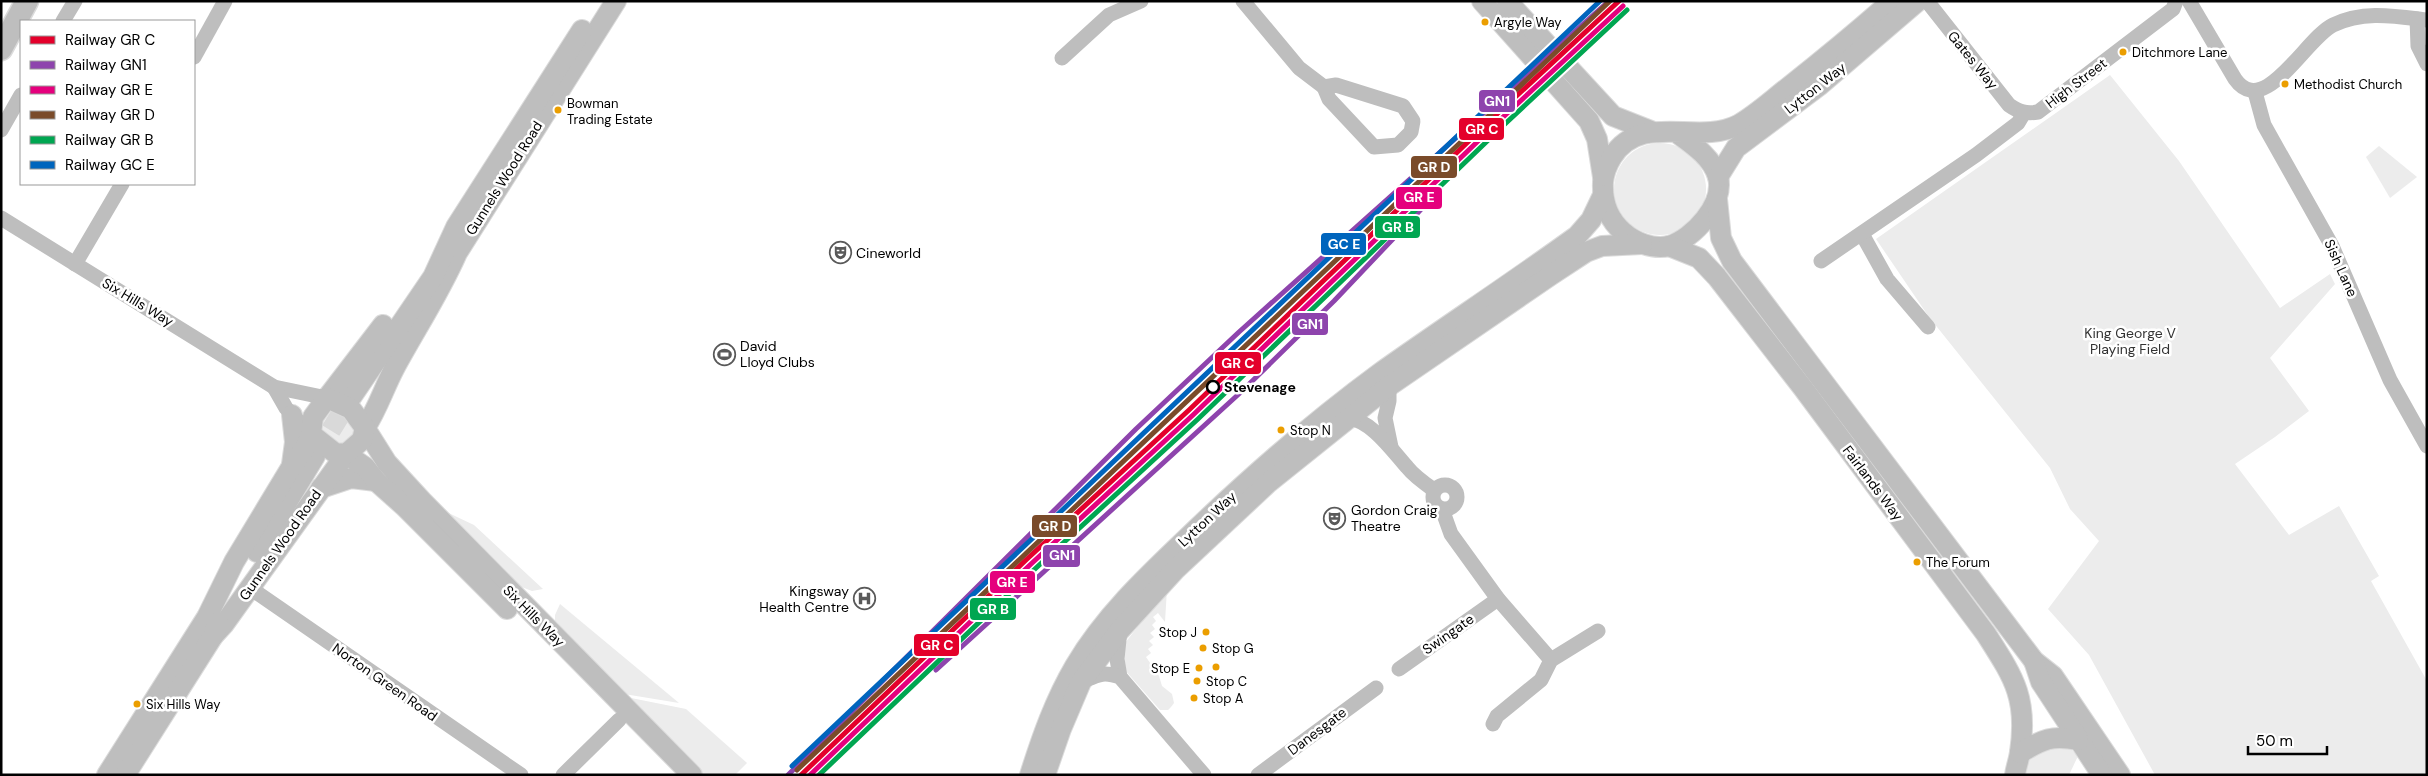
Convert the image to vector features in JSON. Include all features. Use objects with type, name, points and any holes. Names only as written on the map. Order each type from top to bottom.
[{"type":"highway","points":[[1,49],[27,1]]},
{"type":"main road","name":"Gunnels Wood Road","points":[[352,396],[433,277],[456,228],[600,1]]},
{"type":"main road","name":"Gunnels Wood Road","points":[[107,775],[210,627],[250,588],[346,454],[362,440],[365,428],[372,417],[379,397],[441,289],[457,254],[616,1]]},
{"type":"main road","points":[[1482,1],[1589,121],[1597,140],[1607,212],[1616,227],[1630,238],[1642,244]]},
{"type":"main road","points":[[1507,1],[1613,116],[1651,131]]},
{"type":"main road","name":"Lytton Way","points":[[1030,775],[1044,730],[1076,665],[1128,596],[1160,563],[1254,476],[1381,373],[1577,236],[1591,220],[1603,186],[1608,164],[1620,147],[1638,135],[1651,131],[1677,133],[1715,132],[1736,125],[1822,61],[1892,1]]},
{"type":"main road","name":"Lytton Way","points":[[1717,199],[1718,177],[1736,148],[1820,85],[1918,1]]},
{"type":"main road","points":[[1677,133],[1704,154],[1718,177]]},
{"type":"main road","points":[[1045,775],[1081,682],[1120,630],[1175,570],[1268,483],[1389,386],[1484,319],[1586,252],[1602,246],[1642,244],[1669,246],[1696,228],[1717,199]]},
{"type":"main road","name":"Fairlands Way","points":[[1717,199],[1721,238],[1732,262],[2034,661],[2053,676],[2120,775]]},
{"type":"main road","name":"Gunnels Wood Road","points":[[210,627],[234,562],[292,466],[305,448],[312,434],[313,417],[369,346],[442,240],[456,228]]},
{"type":"main road","name":"Fairlands Way","points":[[1669,246],[1699,258],[1717,277],[1803,388],[1986,634],[2012,674],[2021,698],[2020,753],[2016,775]]},
{"type":"main road","name":"Gunnels Wood Road","points":[[433,277],[457,254]]},
{"type":"main road","points":[[327,398],[351,408],[365,428]]},
{"type":"main road","points":[[292,416],[295,442],[292,466]]},
{"type":"main road","name":"Six Hills Way","points":[[365,428],[387,463],[434,513],[692,775]]},
{"type":"main road","points":[[312,434],[335,453],[346,454]]},
{"type":"main road","name":"Six Hills Way","points":[[346,454],[364,467],[376,481],[404,506],[674,775]]},
{"type":"main road","name":"Gunnels Wood Road","points":[[125,775],[210,627],[315,456]]},
{"type":"main road","points":[[321,488],[351,478],[376,481]]},
{"type":"main road","name":"Fairlands Way","points":[[2034,661],[2041,682],[2102,775]]},
{"type":"main road","points":[[2020,753],[2039,742],[2053,737],[2078,740]]},
{"type":"street","points":[[64,20],[75,1]]},
{"type":"street","points":[[195,55],[225,1]]},
{"type":"street","points":[[1062,58],[1109,15],[1141,1]]},
{"type":"street","points":[[1243,1],[1299,68],[1324,87],[1328,98],[1374,147],[1398,145],[1411,132],[1414,121],[1403,106],[1336,85],[1324,87]]},
{"type":"street","name":"Gates Way","points":[[1927,1],[2009,105],[2024,113]]},
{"type":"street","name":"High Street","points":[[2024,113],[2038,112],[2175,5],[2192,5]]},
{"type":"street","points":[[2192,5],[2241,88],[2256,92],[2271,86],[2307,46],[2331,25],[2388,8],[2422,19],[2418,46],[2427,64]]},
{"type":"street","name":"Sish Lane","points":[[2256,92],[2264,125],[2332,246],[2390,380],[2427,446]]},
{"type":"street","points":[[1,130],[20,97]]},
{"type":"street","points":[[1821,261],[1976,155],[2018,123],[2024,113]]},
{"type":"street","points":[[75,264],[121,185]]},
{"type":"street","name":"Six Hills Way","points":[[1,218],[274,387],[327,398]]},
{"type":"street","points":[[1862,234],[1887,279],[1928,327]]},
{"type":"street","points":[[1389,386],[1390,401],[1385,418],[1391,447]]},
{"type":"street","name":"Six Hills Way","points":[[274,387],[292,416],[312,434]]},
{"type":"street","points":[[1348,418],[1359,419],[1391,447],[1407,468],[1434,490]]},
{"type":"street","points":[[1445,484],[1454,488],[1457,493],[1455,503],[1447,509],[1442,509],[1434,504],[1432,500],[1434,490],[1445,484]]},
{"type":"street","points":[[1442,509],[1451,534],[1498,600],[1551,660]]},
{"type":"street","name":"Norton Green Road","points":[[250,588],[521,775]]},
{"type":"street","name":"Swingate","points":[[1399,669],[1498,600]]},
{"type":"street","points":[[1120,630],[1117,659],[1120,677],[1204,775]]},
{"type":"street","points":[[1493,724],[1497,716],[1541,680],[1551,660],[1598,631]]},
{"type":"street","points":[[1081,682],[1107,673],[1120,677]]},
{"type":"street","name":"Danesgate","points":[[1258,775],[1376,688]]},
{"type":"street","points":[[562,775],[619,720]]},
{"type":"green space","name":"King George V Playing Field","points":[[2110,75],[2179,161],[2280,308],[2330,274],[2335,284],[2270,358],[2309,411],[2235,464],[2289,535],[2339,506],[2379,576],[2371,581],[2427,681],[2427,775],[2155,775],[2089,655],[2048,609],[2099,541],[2070,509],[2050,468],[1929,317],[1876,239]]},
{"type":"green space","points":[[1660,143],[1678,147],[1692,157],[1702,171],[1706,189],[1702,207],[1692,221],[1678,231],[1660,235],[1642,231],[1628,221],[1618,207],[1614,189],[1618,171],[1628,157],[1642,147]]},
{"type":"green space","points":[[2379,146],[2417,177],[2390,198],[2366,157]]},
{"type":"green space","points":[[333,410],[355,421],[354,436],[343,446],[328,444],[319,424],[329,411]]},
{"type":"green space","points":[[438,508],[474,525],[543,589],[532,591],[519,586]]},
{"type":"green space","points":[[1167,589],[1165,622],[1158,613],[1153,617],[1156,621],[1152,625],[1155,629],[1150,633],[1154,637],[1149,641],[1153,645],[1148,649],[1151,653],[1146,657],[1159,676],[1162,686],[1172,694],[1174,703],[1168,710],[1160,710],[1124,669],[1125,643]]},
{"type":"green space","points":[[560,604],[679,703],[618,693],[555,627],[555,615]]},
{"type":"green space","points":[[626,697],[686,709],[747,763],[735,775],[701,775]]},
{"type":"green space","points":[[2068,746],[2078,756],[2069,775],[2022,775],[2032,751]]},
{"type":"tunnel","points":[[315,456],[352,396]]},
{"type":"transit line","points":[[792,766],[1600,1]]},
{"type":"transit line","points":[[797,770],[1610,1]]},
{"type":"transit line","points":[[801,775],[1027,559],[1189,410],[1497,114],[1619,1]]},
{"type":"transit line","points":[[810,775],[1031,564],[1193,415],[1501,119],[1623,6]]},
{"type":"transit line","points":[[819,775],[1036,568],[1198,419],[1506,123],[1627,10]]},
{"type":"rail line","name":"GN1","points":[[788,775],[1136,429],[1239,332],[1609,1]]},
{"type":"rail line","name":"GN1","points":[[936,670],[1241,392],[1334,301],[1428,202]]},
{"type":"place","name":"Argyle Way","points":[[1485,22]]},
{"type":"place","name":"Ditchmore Lane","points":[[2123,52]]},
{"type":"place","name":"Methodist Church","points":[[2285,84]]},
{"type":"place","name":"Bowman Trading Estate","points":[[558,110]]},
{"type":"place","name":"Cineworld","points":[[840,253]]},
{"type":"place","name":"David Lloyd Clubs","points":[[724,354]]},
{"type":"place","name":"Stevenage","points":[[1213,387]]},
{"type":"place","name":"Stop N","points":[[1281,430]]},
{"type":"place","name":"Gordon Craig Theatre","points":[[1335,518]]},
{"type":"place","name":"The Forum","points":[[1917,562]]},
{"type":"place","name":"Kingsway Health Centre","points":[[865,599]]},
{"type":"place","name":"Stop J","points":[[1206,632]]},
{"type":"place","name":"Stop G","points":[[1203,648]]},
{"type":"place","name":"Stop E","points":[[1199,668]]},
{"type":"place","name":"Stop C","points":[[1197,681]]},
{"type":"place","name":"Stop A","points":[[1194,698]]},
{"type":"place","name":"Six Hills Way","points":[[137,704]]}]
